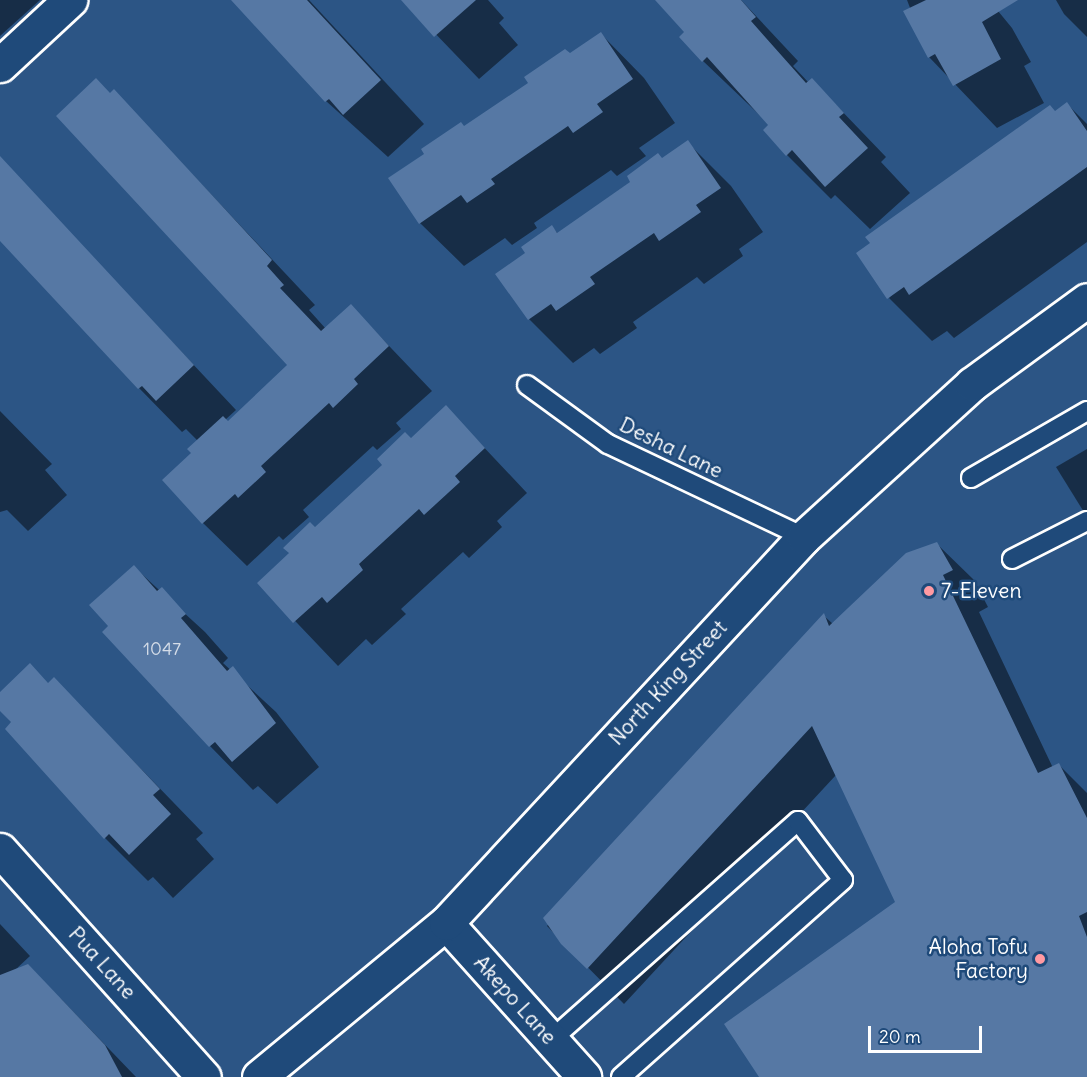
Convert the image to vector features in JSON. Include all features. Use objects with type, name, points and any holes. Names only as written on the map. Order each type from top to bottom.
[{"type":"main road","points":[[0,65],[70,0]]},
{"type":"main road","name":"North King Street","points":[[259,1077],[446,922],[804,537],[972,384],[1087,300]]},
{"type":"main road","name":"Pua Lane","points":[[0,850],[204,1077]]},
{"type":"main road","name":"Akepo Lane","points":[[446,922],[584,1077]]},
{"type":"lane","name":"Desha Lane","points":[[527,385],[608,444],[804,537]]},
{"type":"lane","points":[[972,477],[1087,411]]},
{"type":"lane","points":[[1012,559],[1087,520]]},
{"type":"lane","points":[[551,1040],[798,821],[843,880],[621,1077]]},
{"type":"building","points":[[231,0],[307,0],[381,80],[343,115],[329,99],[325,102]]},
{"type":"building","points":[[401,0],[476,0],[434,37]]},
{"type":"building","points":[[655,0],[741,0],[756,17],[751,21],[806,83],[812,78],[844,113],[839,117],[868,148],[825,187],[792,150],[786,156],[763,130],[768,125],[707,57],[702,62],[679,37],[684,32]]},
{"type":"building","points":[[926,0],[1018,0],[982,22],[1001,59],[953,86],[935,54],[928,58],[903,11]]},
{"type":"building","points":[[601,32],[633,79],[597,104],[603,112],[573,133],[568,126],[491,179],[495,184],[467,203],[461,195],[419,224],[388,178],[424,154],[421,149],[461,122],[464,126],[528,83],[524,77],[565,49],[570,53]]},
{"type":"building","points":[[96,78],[110,93],[114,89],[272,260],[267,266],[284,285],[280,288],[321,331],[351,304],[389,346],[354,379],[358,384],[333,408],[329,403],[261,466],[266,472],[238,498],[235,494],[202,524],[162,480],[191,453],[187,449],[223,416],[228,421],[287,365],[56,116]]},
{"type":"building","points":[[1067,102],[1087,131],[1087,167],[909,295],[904,287],[887,299],[856,253],[870,243],[865,237],[1050,105],[1055,111]]},
{"type":"building","points":[[688,140],[721,188],[696,205],[701,212],[659,241],[654,233],[590,277],[595,284],[556,311],[551,304],[528,320],[495,274],[525,253],[521,247],[552,225],[557,233],[630,182],[627,176],[658,153],[662,158]]},
{"type":"building","points":[[0,156],[194,365],[156,401],[142,386],[138,389],[0,241]]},
{"type":"building","points":[[446,405],[485,448],[455,476],[460,482],[424,515],[419,509],[359,564],[363,570],[327,603],[322,597],[293,623],[257,583],[289,553],[283,548],[310,522],[315,527],[382,465],[377,459],[405,432],[411,438]]},
{"type":"building","points":[[937,542],[953,570],[943,575],[1038,773],[1059,763],[1087,818],[1087,912],[1079,916],[1087,937],[1087,1077],[759,1077],[724,1024],[895,902],[812,726],[587,969],[561,944],[543,918],[824,613],[829,626],[906,553]]},
{"type":"building","points":[[134,565],[157,591],[162,587],[186,614],[181,618],[227,671],[233,666],[276,723],[232,762],[215,742],[209,747],[102,632],[108,626],[89,605]]},
{"type":"building","points":[[30,663],[48,683],[54,677],[160,789],[153,795],[171,814],[129,855],[109,834],[104,839],[5,729],[11,722],[0,711],[0,692]]},
{"type":"building","points":[[28,964],[105,1045],[122,1077],[0,1077],[0,975]]},
{"type":"place","name":"7-Eleven","points":[[929,591]]},
{"type":"place","name":"Aloha Tofu Factory","points":[[1040,959]]}]
